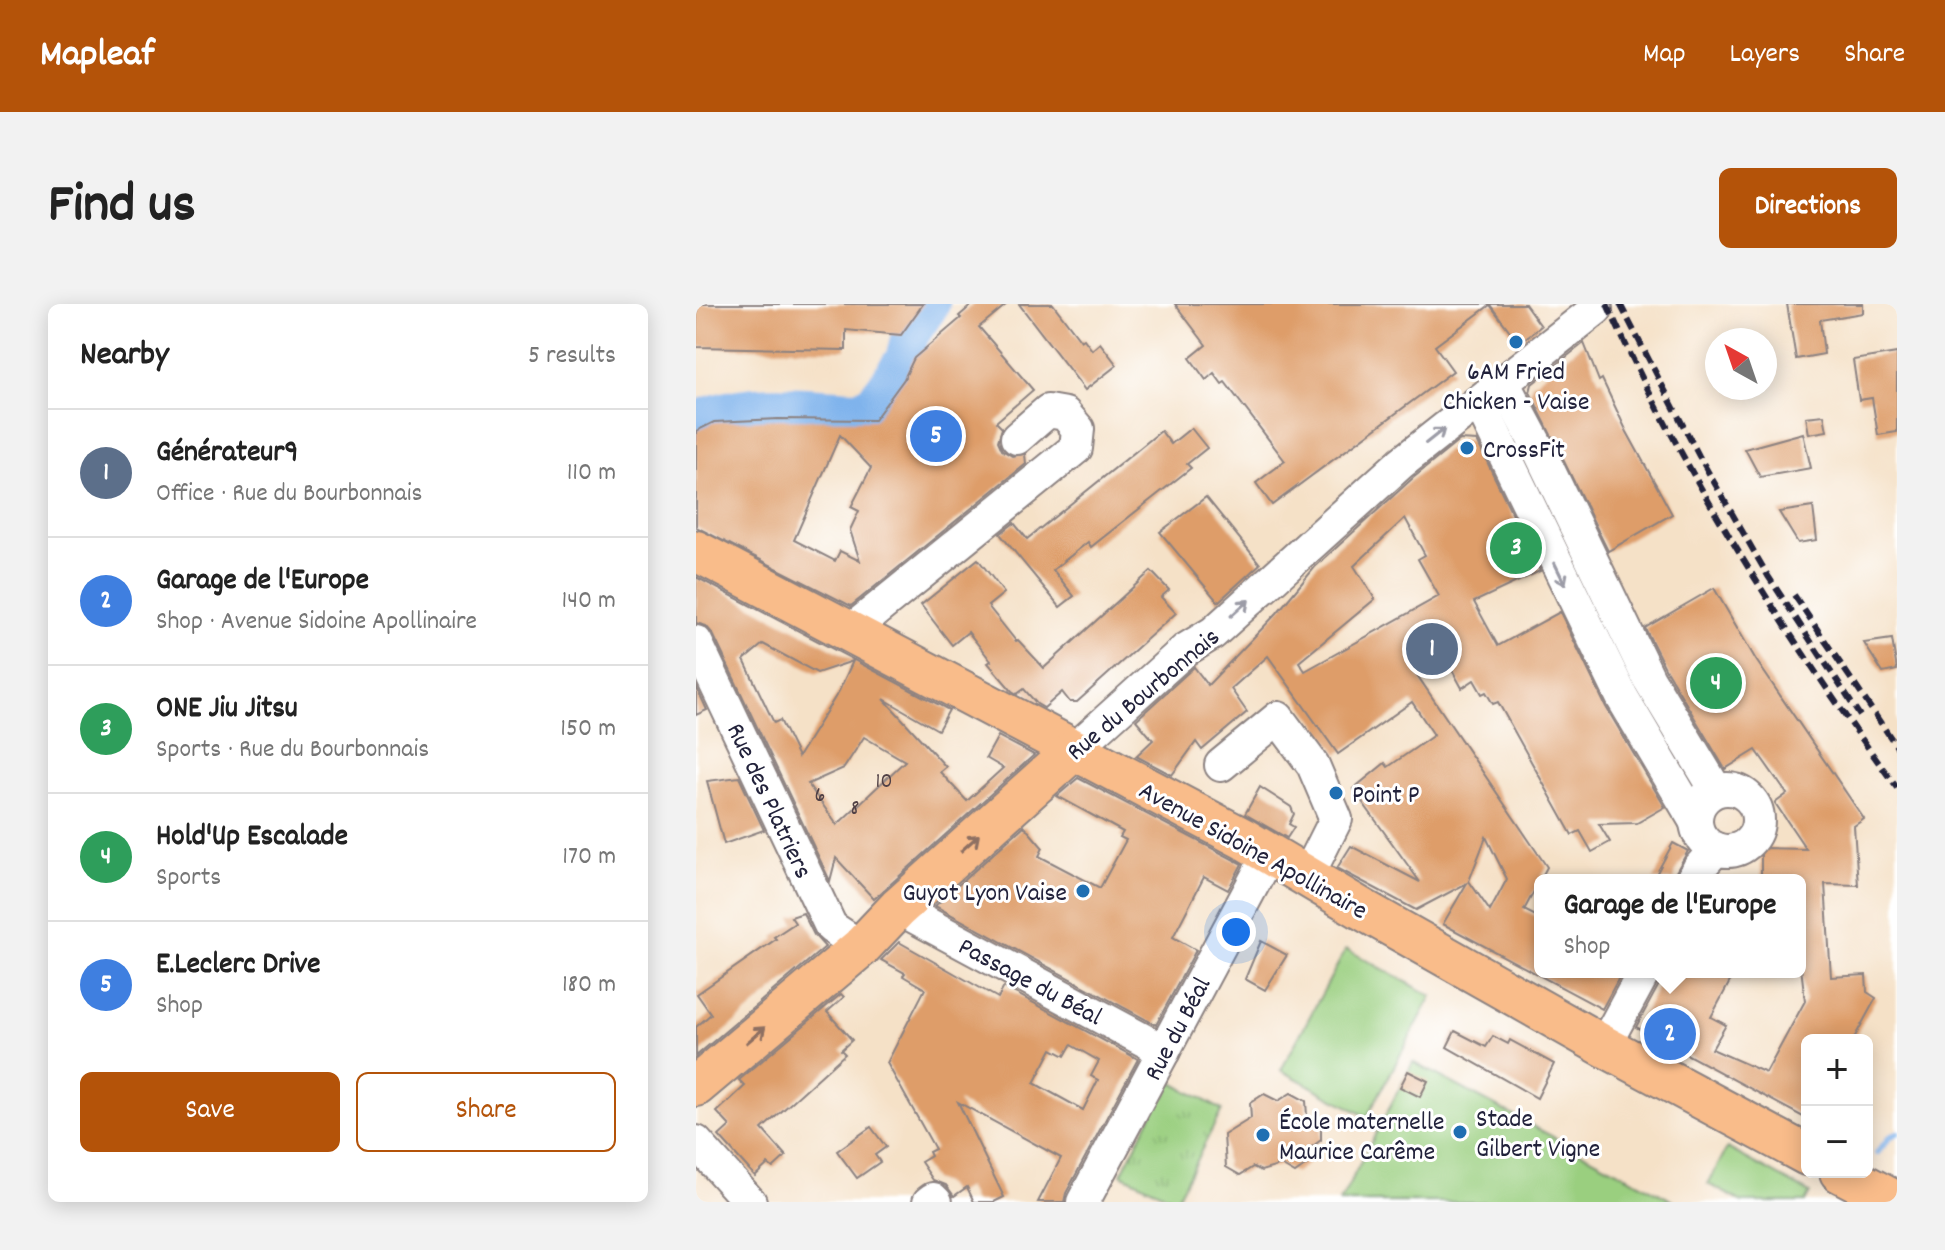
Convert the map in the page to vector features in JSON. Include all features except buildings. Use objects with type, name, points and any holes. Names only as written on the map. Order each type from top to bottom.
[{"type":"main road","name":"Avenue Sidoine Apollinaire","points":[[696,551],[1269,854],[1604,1046],[1801,1152]]},
{"type":"main road","name":"Rue du Bourbonnais","points":[[696,1086],[861,947],[898,908],[1074,750]]},
{"type":"main road","points":[[1851,1178],[1897,1202]]},
{"type":"street","name":"Rue du Bourbonnais","points":[[1074,750],[1185,650],[1213,633],[1401,463],[1596,309]]},
{"type":"street","points":[[1503,382],[1649,679],[1696,822],[1702,839],[1716,849],[1726,851],[1746,846],[1758,829],[1759,819],[1753,800],[1745,793],[1726,788],[1716,790],[1701,803],[1696,822]]},
{"type":"street","points":[[1479,402],[1622,697],[1716,790]]},
{"type":"street","points":[[849,632],[1076,448],[1078,429],[1065,414],[1048,411],[1017,438]]},
{"type":"street","points":[[1526,503],[1556,487]]},
{"type":"street","points":[[1582,619],[1613,606]]},
{"type":"street","name":"Rue des Platriers","points":[[696,642],[831,927],[861,947]]},
{"type":"street","points":[[1622,697],[1649,679]]},
{"type":"street","points":[[1221,765],[1278,718],[1313,765],[1336,819],[1307,877]]},
{"type":"street","points":[[1696,874],[1716,849]]},
{"type":"street","name":"Rue du Béal","points":[[1083,1202],[1269,854]]},
{"type":"street","name":"Passage du Béal","points":[[898,908],[1164,1051]]},
{"type":"street","points":[[1604,1046],[1641,978]]},
{"type":"street","points":[[696,1142],[750,1202]]},
{"type":"street","points":[[929,1202],[933,1199],[936,1202]]},
{"type":"green space","points":[[1346,949],[1432,996],[1367,1117],[1281,1070]]},
{"type":"green space","name":"Stade Gilbert Vigne","points":[[1413,1062],[1675,1202],[1340,1202]]},
{"type":"green space","points":[[1169,1081],[1222,1110],[1176,1200],[1121,1174]]},
{"type":"green space","points":[[1727,1148],[1810,1193],[1805,1202],[1742,1202],[1708,1184]]},
{"type":"waterway","points":[[696,421],[755,406],[858,409],[871,404],[904,359],[910,335],[931,304]]},
{"type":"waterway","points":[[1877,1153],[1897,1133]]},
{"type":"railway","points":[[1607,304],[1669,431],[1740,554],[1816,673],[1897,788]]},
{"type":"railway","points":[[1620,304],[1699,456],[1768,576],[1860,716]]},
{"type":"railway","points":[[1794,595],[1897,747]]},
{"type":"place","name":"6AM Fried Chicken - Vaise","points":[[1516,342]]},
{"type":"place","name":"E.Leclerc Drive","points":[[936,436]]},
{"type":"place","name":"CrossFit","points":[[1467,448]]},
{"type":"place","name":"ONE Jiu Jitsu","points":[[1516,548]]},
{"type":"place","name":"Générateur9","points":[[1432,649]]},
{"type":"place","name":"Hold'Up Escalade","points":[[1716,683]]},
{"type":"place","name":"Point P","points":[[1336,793]]},
{"type":"place","name":"Guyot Lyon Vaise","points":[[1083,891]]},
{"type":"place","name":"Garage de l'Europe","points":[[1670,1034]]},
{"type":"place","name":"Stade Gilbert Vigne","points":[[1460,1132]]},
{"type":"place","name":"École maternelle Maurice Carême","points":[[1263,1135]]}]
